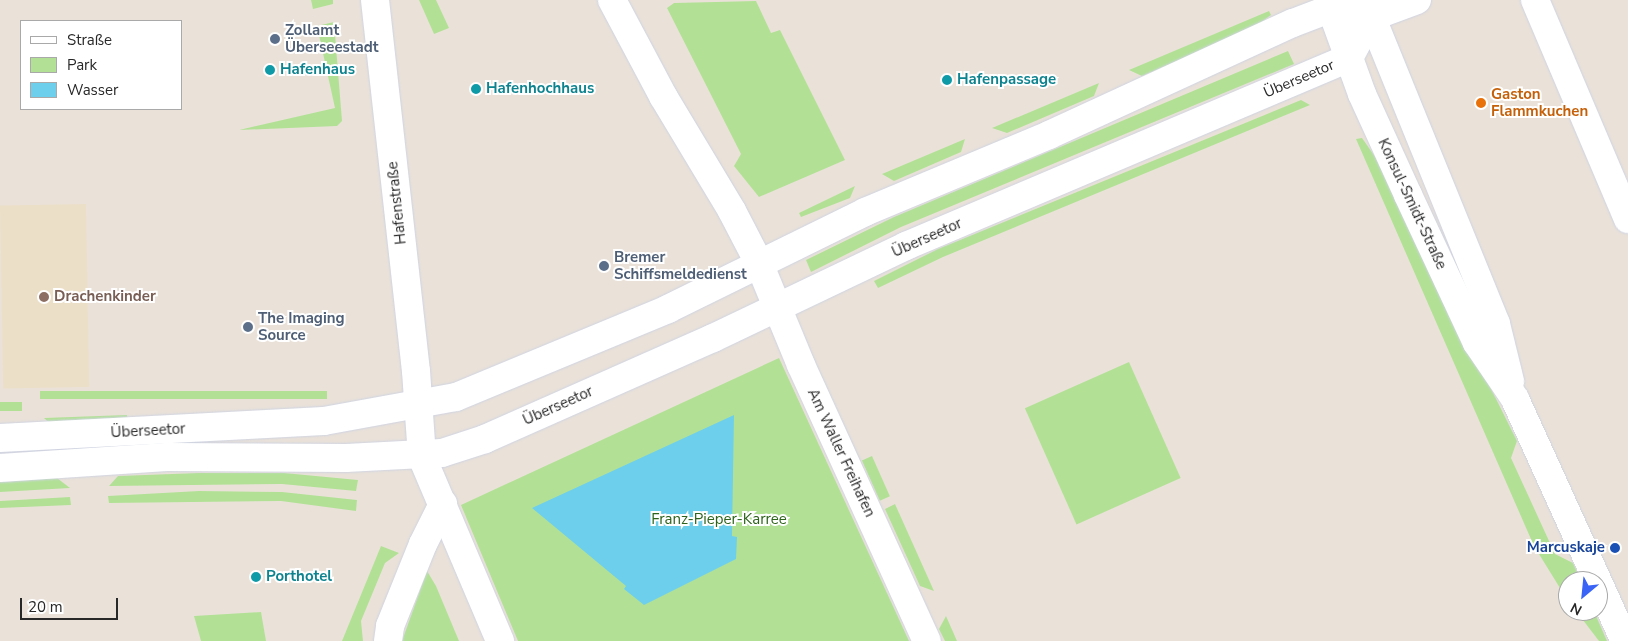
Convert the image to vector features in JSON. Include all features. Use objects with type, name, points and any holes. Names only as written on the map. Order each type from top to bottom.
[{"type":"street","name":"Hafenstraße","points":[[375,0],[419,406]]},
{"type":"street","points":[[612,0],[663,96],[732,210],[759,263]]},
{"type":"street","points":[[1330,4],[1368,8],[1418,0]]},
{"type":"street","points":[[1542,2],[1628,219]]},
{"type":"street","name":"Überseetor","points":[[0,438],[324,421],[419,406],[456,397],[668,310],[864,212],[1048,135],[1330,4]]},
{"type":"street","name":"Konsul-Smidt-Straße","points":[[1330,4],[1366,102],[1477,343],[1515,399],[1625,641]]},
{"type":"street","name":"Überseetor","points":[[0,468],[167,457],[422,457],[485,439],[776,309],[906,246],[1349,58],[1368,8]]},
{"type":"street","name":"Konsul-Smidt-Straße","points":[[1368,8],[1496,324],[1515,399]]},
{"type":"street","name":"Am Waller Freihafen","points":[[759,263],[776,309],[927,641]]},
{"type":"street","points":[[419,406],[422,457],[500,641]]},
{"type":"street","points":[[388,641],[390,626],[412,571],[443,504]]},
{"type":"shaded area","name":"Drachenkinder","points":[[86,204],[89,387],[3,388],[0,206]]},
{"type":"green space","points":[[311,0],[333,0],[333,4],[313,9]]},
{"type":"green space","points":[[419,0],[436,0],[449,28],[434,34]]},
{"type":"green space","points":[[756,1],[771,33],[780,30],[845,160],[759,197],[734,166],[741,154],[667,8],[674,3]]},
{"type":"green space","points":[[1269,11],[1271,15],[1253,28],[1142,76],[1129,70]]},
{"type":"green space","points":[[334,22],[342,121],[337,126],[239,130],[335,108],[317,26]]},
{"type":"green space","points":[[1288,51],[1294,64],[901,227],[811,272],[806,260],[894,217]]},
{"type":"green space","points":[[1099,83],[1094,96],[1007,133],[992,128]]},
{"type":"green space","points":[[1301,100],[1310,105],[943,257],[878,288],[874,281],[938,249]]},
{"type":"green space","points":[[1362,138],[1376,158],[1517,441],[1511,458],[1555,554],[1573,563],[1577,571],[1558,571],[1558,585],[1534,546],[1356,139]]},
{"type":"green space","points":[[965,139],[961,152],[894,181],[882,174]]},
{"type":"green space","points":[[855,186],[850,198],[801,217],[799,213]]},
{"type":"green space","name":"Franz-Pieper-Karree","points":[[779,358],[909,641],[518,641],[461,505]]},
{"type":"green space","points":[[1129,362],[1181,478],[1077,524],[1025,408]]},
{"type":"green space","points":[[40,391],[327,391],[327,399],[40,399]]},
{"type":"green space","points":[[0,402],[22,402],[22,411],[0,411]]},
{"type":"green space","points":[[127,415],[127,425],[55,428],[44,418]]},
{"type":"green space","points":[[872,456],[890,496],[880,501],[862,460]]},
{"type":"green space","points":[[199,473],[284,473],[358,480],[356,491],[282,484],[109,486],[118,476]]},
{"type":"green space","points":[[57,478],[70,488],[0,492],[0,481]]},
{"type":"green space","points":[[199,491],[282,492],[357,500],[356,511],[281,501],[109,503],[108,496]]},
{"type":"green space","points":[[70,497],[71,505],[0,508],[0,501]]},
{"type":"green space","points":[[895,504],[934,591],[920,586],[885,509]]},
{"type":"green space","points":[[381,546],[399,553],[385,563],[361,621],[363,641],[342,641]]},
{"type":"green space","points":[[427,571],[436,586],[459,641],[402,641]]},
{"type":"green space","points":[[261,612],[266,641],[201,641],[194,616]]},
{"type":"green space","points":[[946,616],[957,641],[945,641],[939,629]]},
{"type":"green space","points":[[1584,621],[1598,621],[1607,641],[1599,641]]},
{"type":"water","points":[[734,415],[732,536],[737,537],[736,559],[644,605],[624,589],[626,586],[532,508]]},
{"type":"place","name":"Zollamt Überseestadt","points":[[275,39]]},
{"type":"place","name":"Hafenhaus","points":[[270,70]]},
{"type":"place","name":"Hafenpassage","points":[[947,80]]},
{"type":"place","name":"Hafenhochhaus","points":[[476,89]]},
{"type":"place","name":"Gaston Flammkuchen","points":[[1481,103]]},
{"type":"place","name":"Bremer Schiffsmeldedienst","points":[[604,266]]},
{"type":"place","name":"Drachenkinder","points":[[44,297]]},
{"type":"place","name":"The Imaging Source","points":[[248,327]]},
{"type":"place","name":"Marcuskaje","points":[[1615,548]]},
{"type":"place","name":"Porthotel","points":[[256,577]]}]
